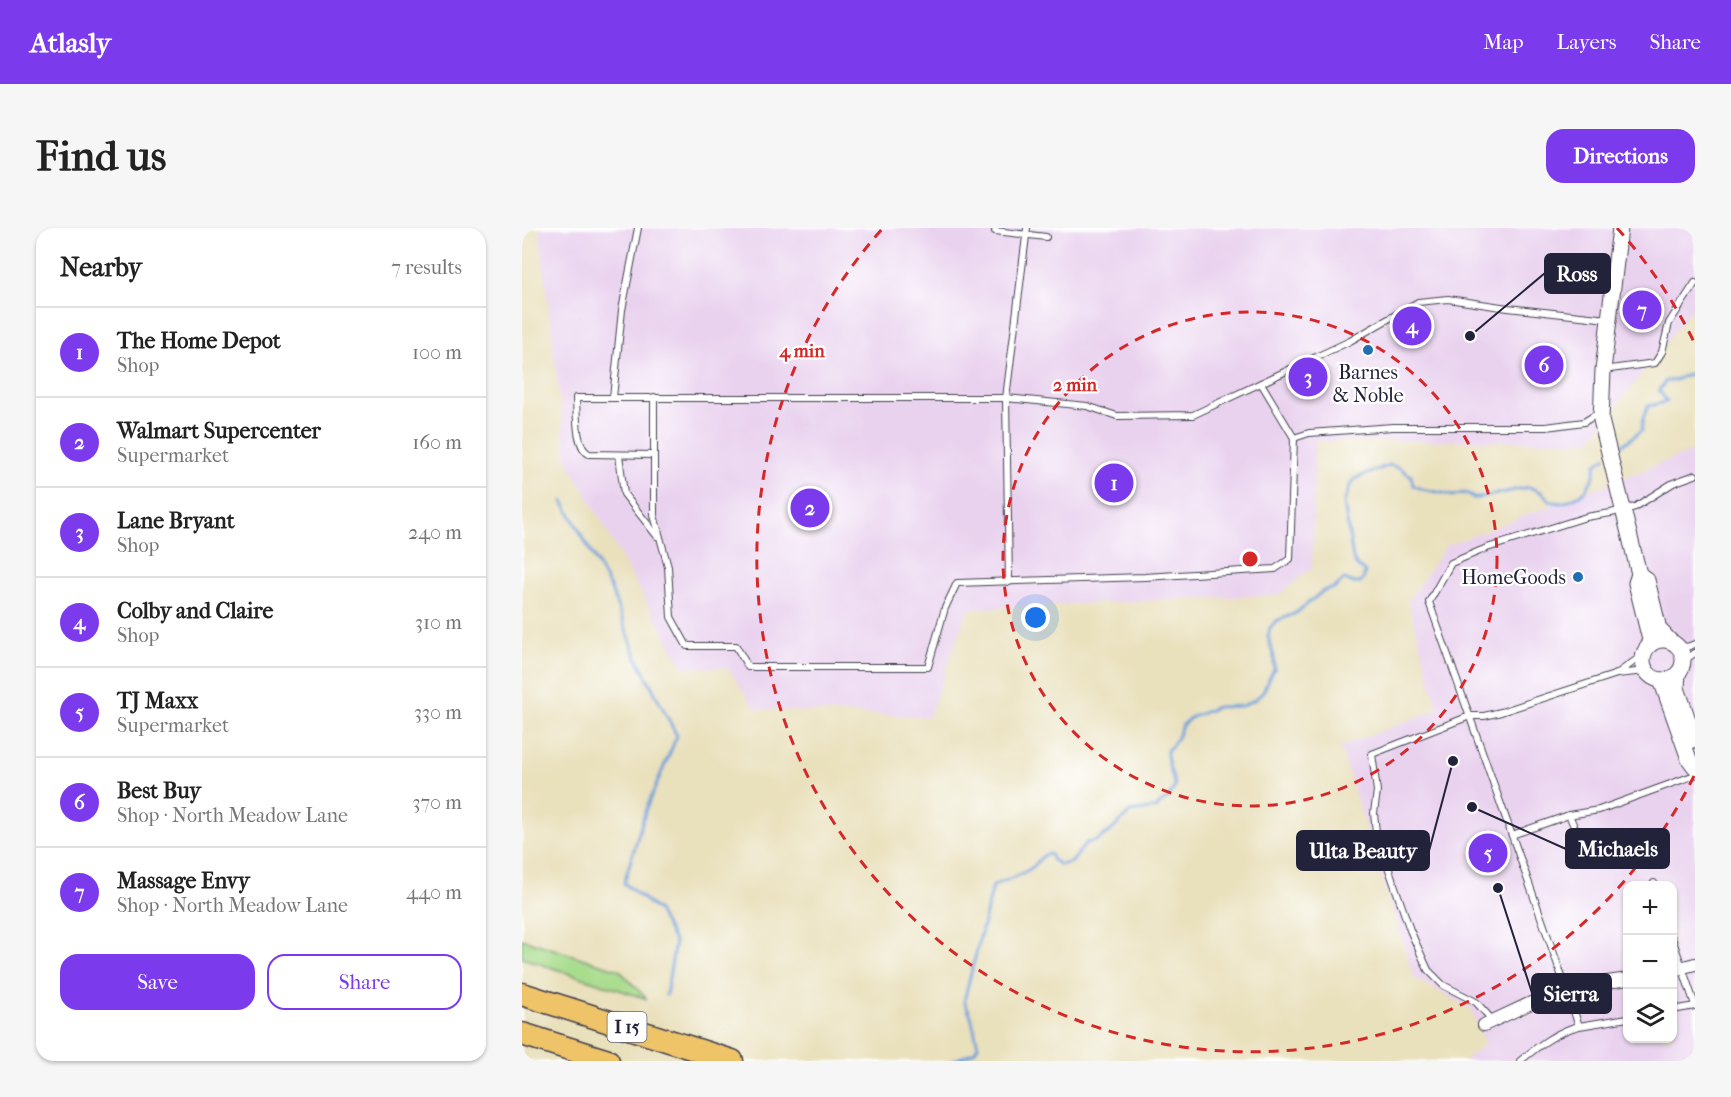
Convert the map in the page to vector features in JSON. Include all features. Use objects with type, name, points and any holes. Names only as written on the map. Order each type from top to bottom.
[{"type":"highway","name":"I 15","points":[[522,994],[732,1061]]},
{"type":"highway","name":"I 15","points":[[522,1034],[608,1061]]},
{"type":"street","points":[[1620,228],[1603,370],[1601,416],[1639,574],[1636,583],[1647,650],[1643,661],[1646,671],[1655,679],[1667,680],[1685,662]]},
{"type":"street","points":[[1639,574],[1647,580],[1659,628],[1681,652],[1685,662],[1677,688],[1695,740]]},
{"type":"street","points":[[1647,650],[1663,640],[1673,643]]},
{"type":"street","points":[[1661,680],[1689,759],[1695,767]]},
{"type":"street","points":[[1677,968],[1695,962]]},
{"type":"street","points":[[1488,1023],[1546,996],[1581,986],[1623,980]]},
{"type":"lane","points":[[613,398],[622,310],[638,228]]},
{"type":"lane","points":[[995,231],[1026,231],[1046,237]]},
{"type":"lane","points":[[1009,582],[1006,398],[1026,231]]},
{"type":"lane","points":[[1603,370],[1655,363],[1662,352],[1669,323],[1695,283]]},
{"type":"lane","points":[[654,455],[619,456],[584,452],[579,441],[576,398],[1006,398],[1087,406],[1117,416],[1193,415],[1350,340],[1418,302],[1448,299],[1609,319]]},
{"type":"lane","points":[[654,398],[654,515],[668,567],[671,617],[687,646],[736,646],[748,667],[928,667],[945,608],[957,583],[1145,577],[1275,569],[1290,558],[1294,438],[1261,383]]},
{"type":"lane","points":[[1294,438],[1309,433],[1393,427],[1546,427],[1584,422],[1601,416]]},
{"type":"lane","points":[[619,456],[624,494],[659,540]]},
{"type":"lane","points":[[1579,1026],[1428,602],[1451,563],[1487,548],[1586,517],[1622,503],[1635,507],[1673,483],[1695,475]]},
{"type":"lane","points":[[1673,643],[1687,647],[1695,644]]},
{"type":"lane","points":[[1617,674],[1647,650]]},
{"type":"lane","points":[[1488,1023],[1476,1002],[1443,985],[1428,970],[1410,930],[1376,832],[1374,813],[1377,791],[1371,754],[1470,716],[1501,712],[1617,674],[1646,671]]},
{"type":"lane","points":[[1512,835],[1569,815],[1599,810],[1695,775]]},
{"type":"lane","points":[[1569,815],[1581,842]]},
{"type":"lane","points":[[1677,968],[1695,1005],[1677,1009]]},
{"type":"lane","points":[[1520,1061],[1534,1049],[1566,1029],[1623,1019]]},
{"type":"shaded area","points":[[539,228],[1695,228],[1695,305],[1589,441],[1315,441],[1312,568],[1278,595],[968,609],[929,717],[755,709],[728,668],[683,667],[567,460]]},
{"type":"shaded area","points":[[1695,450],[1695,1061],[1464,1061],[1485,1043],[1470,1008],[1414,978],[1340,747],[1438,709],[1408,601],[1446,546]]},
{"type":"green space","points":[[522,939],[619,970],[647,999],[522,958]]},
{"type":"waterway","points":[[1614,451],[1641,431],[1648,406],[1667,402],[1659,390],[1666,381],[1695,373]]},
{"type":"waterway","points":[[953,1061],[974,1052],[978,1046],[971,1016],[964,1001],[993,886],[1026,871],[1042,856],[1050,854],[1052,859],[1060,865],[1072,862],[1086,843],[1096,841],[1112,830],[1130,812],[1157,808],[1168,798],[1175,787],[1167,750],[1177,738],[1182,725],[1190,718],[1217,707],[1242,706],[1256,699],[1263,692],[1274,669],[1274,657],[1268,637],[1270,628],[1276,621],[1296,613],[1323,591],[1335,588],[1344,579],[1354,583],[1360,583],[1363,580],[1365,572],[1356,565],[1353,559],[1344,503],[1350,486],[1356,478],[1390,465],[1400,468],[1411,476],[1413,485],[1418,488],[1452,496],[1466,493],[1473,498],[1478,498],[1529,487],[1541,492],[1551,501],[1559,503],[1580,495],[1586,490],[1594,476],[1596,464],[1606,457]]},
{"type":"waterway","points":[[563,501],[610,587],[637,658],[677,736],[646,809],[624,883],[658,911],[675,943],[666,995]]},
{"type":"place","name":"Massage Envy","points":[[1642,310]]},
{"type":"place","name":"Colby and Claire","points":[[1412,326]]},
{"type":"place","name":"Ross","points":[[1470,336]]},
{"type":"place","name":"Barnes & Noble","points":[[1368,350]]},
{"type":"place","name":"Best Buy","points":[[1544,365]]},
{"type":"place","name":"Lane Bryant","points":[[1308,377]]},
{"type":"place","name":"The Home Depot","points":[[1114,483]]},
{"type":"place","name":"Walmart Supercenter","points":[[810,508]]},
{"type":"place","name":"HomeGoods","points":[[1578,577]]},
{"type":"place","name":"Ulta Beauty","points":[[1453,761]]},
{"type":"place","name":"Michaels","points":[[1472,807]]},
{"type":"place","name":"TJ Maxx","points":[[1488,853]]},
{"type":"place","name":"Sierra","points":[[1498,888]]}]
